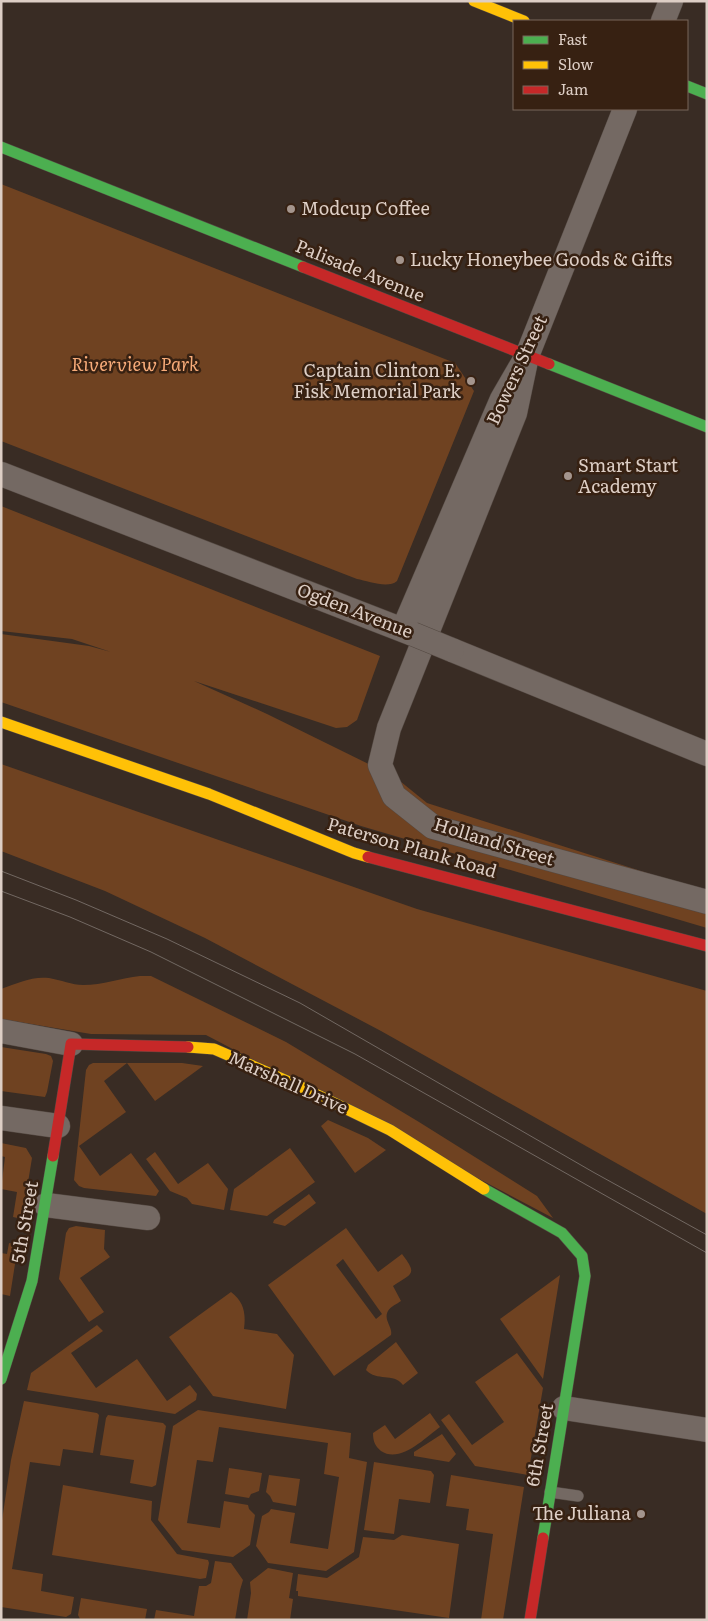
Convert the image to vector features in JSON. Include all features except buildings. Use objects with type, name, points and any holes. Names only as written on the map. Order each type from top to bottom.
[{"type":"main road","points":[[474,1],[522,20]]},
{"type":"main road","points":[[688,86],[707,94]]},
{"type":"main road","name":"Palisade Avenue","points":[[1,147],[707,427]]},
{"type":"main road","name":"Paterson Plank Road","points":[[1,722],[209,794],[354,853],[707,946]]},
{"type":"main road","points":[[58,1126],[71,1044]]},
{"type":"main road","name":"Marshall Drive","points":[[71,1044],[200,1047],[214,1049],[301,1087],[390,1130],[473,1183],[562,1233],[582,1256],[585,1276]]},
{"type":"main road","name":"5th Street","points":[[1,1379],[32,1281],[58,1126]]},
{"type":"main road","name":"6th Street","points":[[530,1620],[585,1276]]},
{"type":"street","points":[[663,20],[671,1]]},
{"type":"street","name":"Bowers Street","points":[[408,632],[502,398],[527,356],[625,110]]},
{"type":"street","name":"Holland Street","points":[[527,356],[515,414],[389,728],[380,765],[394,796],[433,827],[707,902]]},
{"type":"street","name":"Ogden Avenue","points":[[1,474],[408,632],[707,754]]},
{"type":"street","points":[[1,1031],[71,1044]]},
{"type":"street","points":[[1,1118],[58,1126]]},
{"type":"street","points":[[46,1205],[148,1218]]},
{"type":"street","points":[[564,1408],[707,1430]]},
{"type":"lane","points":[[550,1492],[578,1496]]},
{"type":"green space","name":"Riverview Park","points":[[1,184],[455,363],[474,391],[397,581],[383,584],[357,579],[1,441]]},
{"type":"green space","points":[[1,506],[380,656],[357,720],[347,727],[336,728],[194,681],[267,714],[395,777],[427,803],[707,892],[707,928],[361,826],[1,702],[1,634],[89,646],[111,652],[72,639],[1,631]]},
{"type":"green space","points":[[1,764],[417,909],[707,991],[707,1214],[381,1031],[205,938],[105,891],[1,851]]},
{"type":"green space","points":[[151,976],[286,1042],[537,1196],[553,1218],[206,1035],[91,1034],[1,1019],[1,989],[25,980],[49,978],[83,985]]},
{"type":"green space","points":[[1,1047],[51,1056],[53,1061],[45,1097],[1,1091]]},
{"type":"green space","points":[[93,1063],[127,1063],[104,1081],[126,1112],[79,1146],[100,1176],[131,1153],[159,1191],[156,1196],[84,1188],[79,1186],[74,1180],[86,1070]]},
{"type":"green space","points":[[127,1063],[182,1063],[203,1066],[155,1101]]},
{"type":"green space","points":[[328,1120],[368,1138],[386,1150],[355,1173],[321,1126]]},
{"type":"green space","points":[[1,1143],[26,1148],[32,1158],[22,1219],[13,1217],[17,1192],[1,1189],[5,1157],[1,1156]]},
{"type":"green space","points":[[290,1148],[315,1182],[267,1216],[230,1210],[234,1189]]},
{"type":"green space","points":[[155,1152],[178,1184],[208,1163],[228,1189],[224,1210],[192,1204],[187,1198],[170,1191],[146,1159]]},
{"type":"green space","points":[[309,1194],[316,1203],[285,1226],[273,1223],[274,1220]]},
{"type":"green space","points":[[76,1226],[105,1230],[104,1249],[110,1257],[80,1278],[104,1312],[89,1322],[59,1279],[66,1233],[69,1228]]},
{"type":"green space","points":[[346,1228],[378,1272],[402,1254],[411,1270],[408,1276],[393,1286],[401,1301],[391,1308],[387,1314],[391,1335],[334,1376],[268,1285]],"holes":[[[343,1259],[382,1314],[376,1319],[336,1265]]]},
{"type":"green space","points":[[9,1243],[18,1245],[10,1296],[1,1294],[1,1253],[7,1254]]},
{"type":"green space","points":[[560,1275],[543,1379],[500,1319]]},
{"type":"green space","points":[[231,1292],[239,1300],[243,1308],[245,1318],[244,1329],[277,1334],[294,1355],[286,1409],[213,1396],[169,1337]]},
{"type":"green space","points":[[97,1325],[103,1331],[71,1353],[96,1388],[137,1359],[167,1401],[190,1385],[197,1394],[196,1400],[175,1414],[27,1390],[31,1373]]},
{"type":"green space","points":[[396,1342],[418,1373],[403,1385],[395,1379],[375,1376],[366,1370],[368,1365]]},
{"type":"green space","points":[[517,1353],[543,1388],[528,1475],[475,1466],[441,1420],[449,1414],[472,1445],[504,1422],[475,1382]]},
{"type":"green space","points":[[24,1401],[97,1413],[99,1415],[93,1453],[63,1449],[60,1466],[30,1462],[12,1569],[43,1574],[41,1591],[74,1597],[71,1614],[66,1617],[1,1607],[1,1527],[11,1460]]},
{"type":"green space","points":[[198,1410],[351,1433],[349,1458],[367,1462],[354,1552],[326,1571],[268,1563],[256,1546],[262,1516],[271,1509],[295,1513],[290,1543],[328,1549],[339,1477],[324,1474],[328,1443],[219,1427],[213,1462],[197,1460],[187,1523],[220,1528],[224,1501],[248,1505],[255,1515],[250,1545],[233,1557],[182,1550],[158,1520],[173,1426]]},
{"type":"green space","points":[[430,1413],[440,1427],[412,1448],[396,1454],[388,1454],[381,1451],[376,1445],[373,1433],[385,1425],[395,1439]]},
{"type":"green space","points":[[108,1415],[163,1423],[166,1426],[156,1485],[152,1487],[130,1483],[134,1460],[100,1455]]},
{"type":"green space","points":[[442,1434],[456,1454],[449,1462],[414,1456],[414,1452]]},
{"type":"green space","points":[[374,1462],[431,1471],[434,1475],[430,1503],[399,1499],[394,1534],[364,1530]]},
{"type":"green space","points":[[229,1468],[262,1473],[259,1491],[251,1494],[249,1498],[225,1494]]},
{"type":"green space","points":[[269,1475],[300,1479],[296,1506],[273,1502],[266,1492]]},
{"type":"green space","points":[[451,1475],[524,1487],[503,1620],[481,1620],[493,1534],[466,1530],[469,1509],[446,1506]]},
{"type":"green space","points":[[63,1485],[152,1501],[151,1520],[177,1554],[208,1560],[206,1578],[200,1579],[52,1555]]},
{"type":"green space","points":[[402,1535],[459,1544],[449,1618],[298,1596],[298,1591],[296,1591],[298,1574],[327,1578],[359,1557],[363,1537],[394,1540]]},
{"type":"green space","points":[[215,1561],[231,1563],[243,1580],[235,1620],[154,1620],[156,1610],[194,1616],[199,1586],[206,1586],[211,1583]]},
{"type":"green space","points":[[268,1568],[293,1573],[289,1598],[293,1599],[290,1620],[247,1620],[251,1593],[250,1582]]},
{"type":"green space","points":[[81,1598],[147,1609],[145,1620],[80,1619],[78,1615]]},
{"type":"tram line","points":[[1,871],[76,900],[167,939],[300,1003],[593,1172],[707,1235]]},
{"type":"tram line","points":[[1,891],[70,917],[151,952],[355,1054],[707,1253]]},
{"type":"traffic: fast","points":[[688,86],[707,94]]},
{"type":"traffic: fast","points":[[1,147],[303,267]]},
{"type":"traffic: fast","points":[[549,364],[707,427]]},
{"type":"traffic: fast","points":[[1,1379],[32,1281],[53,1156]]},
{"type":"traffic: fast","points":[[484,1189],[562,1233],[582,1256],[585,1276],[543,1538]]},
{"type":"traffic: slow","points":[[474,1],[522,20]]},
{"type":"traffic: slow","points":[[1,722],[209,794],[368,857]]},
{"type":"traffic: slow","points":[[188,1047],[214,1049],[301,1087],[390,1130],[484,1189]]},
{"type":"traffic: jam","points":[[303,267],[549,364]]},
{"type":"traffic: jam","points":[[368,857],[707,946]]},
{"type":"traffic: jam","points":[[53,1156],[71,1044],[188,1047]]},
{"type":"traffic: jam","points":[[530,1620],[543,1538]]},
{"type":"place","name":"Modcup Coffee","points":[[291,209]]},
{"type":"place","name":"Lucky Honeybee Goods & Gifts","points":[[400,260]]},
{"type":"place","name":"Captain Clinton E. Fisk Memorial Park","points":[[471,381]]},
{"type":"place","name":"Smart Start Academy","points":[[568,476]]},
{"type":"place","name":"The Juliana","points":[[641,1514]]}]
